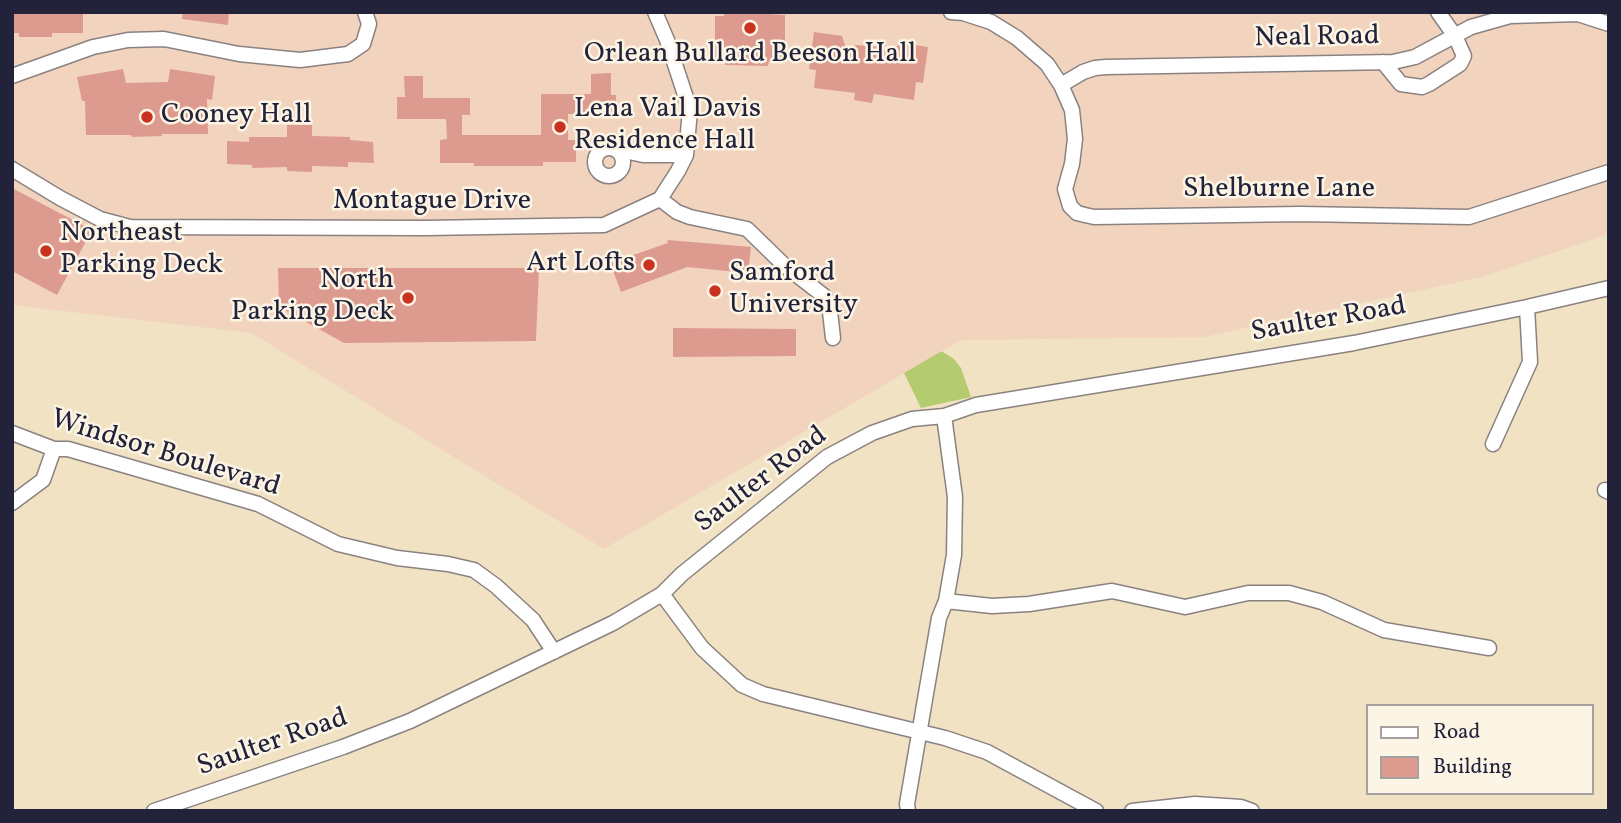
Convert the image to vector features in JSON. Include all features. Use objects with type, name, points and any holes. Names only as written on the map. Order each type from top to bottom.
[{"type":"street","points":[[12,76],[93,47],[128,40],[164,39],[239,54],[300,60],[348,54],[363,44],[369,24],[365,12]]},
{"type":"street","points":[[655,12],[690,110],[686,155],[660,199],[677,212],[747,229],[773,256],[824,296],[829,303],[833,338]]},
{"type":"street","name":"Shelburne Lane","points":[[951,12],[992,22],[1017,38],[1047,64],[1061,85],[1072,110],[1075,139],[1065,190],[1070,206],[1077,213],[1094,217],[1301,214],[1469,217],[1609,172]]},
{"type":"street","points":[[1383,62],[1401,84],[1422,87],[1460,64],[1464,56],[1455,36],[1438,12]]},
{"type":"street","name":"Neal Road","points":[[1061,85],[1083,72],[1106,67],[1383,62],[1415,57],[1471,27],[1510,16],[1578,14],[1609,24]]},
{"type":"street","points":[[643,155],[612,176],[599,172],[594,164],[599,151],[607,148],[643,155],[686,155]]},
{"type":"street","points":[[615,149],[622,156],[620,170]]},
{"type":"street","name":"Montague Drive","points":[[12,169],[100,219],[130,227],[398,228],[604,225],[660,199]]},
{"type":"street","name":"Saulter Road","points":[[154,811],[344,747],[410,721],[613,623],[662,594],[682,574],[827,457],[872,433],[902,422],[944,416],[976,405],[1354,343],[1609,288]]},
{"type":"street","points":[[1493,444],[1530,362],[1527,307]]},
{"type":"street","points":[[908,811],[939,618],[946,601],[954,555],[955,497],[944,416]]},
{"type":"street","name":"Windsor Boulevard","points":[[12,433],[54,449],[68,449],[258,504],[338,544],[397,558],[474,570],[533,620],[554,652]]},
{"type":"street","points":[[12,503],[43,480],[54,449]]},
{"type":"street","points":[[946,601],[992,606],[1029,604],[1112,591],[1185,607],[1248,593],[1289,593],[1322,602],[1384,630],[1489,648]]},
{"type":"street","points":[[662,594],[702,648],[742,685],[763,694],[919,731],[987,752],[1096,811]]},
{"type":"street","points":[[1132,811],[1195,804],[1241,807],[1252,811]]},
{"type":"shaded area","name":"Samford University","points":[[12,12],[1609,12],[1609,234],[1482,277],[1204,337],[961,340],[604,549],[251,333],[12,305]]},
{"type":"green space","points":[[940,352],[954,359],[961,368],[971,397],[921,408],[904,373]]},
{"type":"building","points":[[12,12],[83,12],[83,33],[19,37],[19,33],[12,33]]},
{"type":"building","points":[[183,12],[229,12],[228,25],[182,19]]},
{"type":"building","name":"Orlean Bullard Beeson Hall","points":[[725,12],[768,12],[785,15],[785,61],[769,61],[768,66],[725,65],[725,60],[715,60],[715,16],[724,16]]},
{"type":"building","points":[[814,32],[842,36],[846,48],[857,45],[879,47],[891,54],[900,43],[928,47],[923,83],[916,82],[914,100],[874,94],[872,103],[854,100],[855,93],[814,88],[816,70],[809,69]]},
{"type":"building","name":"Cooney Hall","points":[[123,69],[126,83],[168,82],[170,69],[215,76],[212,100],[207,99],[208,134],[132,137],[86,135],[85,101],[82,101],[77,77]]},
{"type":"building","name":"Lena Vail Davis Residence Hall","points":[[611,73],[611,95],[616,95],[616,114],[568,114],[568,140],[576,140],[576,162],[543,162],[543,166],[440,163],[440,140],[447,139],[446,119],[397,119],[397,97],[405,97],[404,76],[423,76],[423,98],[470,98],[470,115],[462,115],[462,135],[541,135],[541,94],[591,94],[591,74]]},
{"type":"building","points":[[287,125],[312,125],[312,136],[350,137],[350,140],[373,142],[374,163],[348,162],[348,167],[312,166],[312,172],[287,171],[287,167],[252,168],[252,165],[227,164],[227,141],[249,142],[249,137],[287,137]]},
{"type":"building","name":"Northeast Parking Deck","points":[[12,188],[92,230],[57,295],[12,271]]},
{"type":"building","points":[[667,240],[751,247],[748,273],[687,267],[621,292],[610,263],[668,243]]},
{"type":"building","name":"North Parking Deck","points":[[278,268],[539,268],[536,341],[344,343],[279,307]]},
{"type":"building","points":[[673,328],[796,329],[796,356],[673,357]]},
{"type":"place","name":"Orlean Bullard Beeson Hall","points":[[750,28]]},
{"type":"place","name":"Cooney Hall","points":[[147,117]]},
{"type":"place","name":"Lena Vail Davis Residence Hall","points":[[560,127]]},
{"type":"place","name":"Northeast Parking Deck","points":[[46,251]]},
{"type":"place","name":"Art Lofts","points":[[649,265]]},
{"type":"place","name":"Samford University","points":[[715,291]]},
{"type":"place","name":"North Parking Deck","points":[[408,298]]}]
